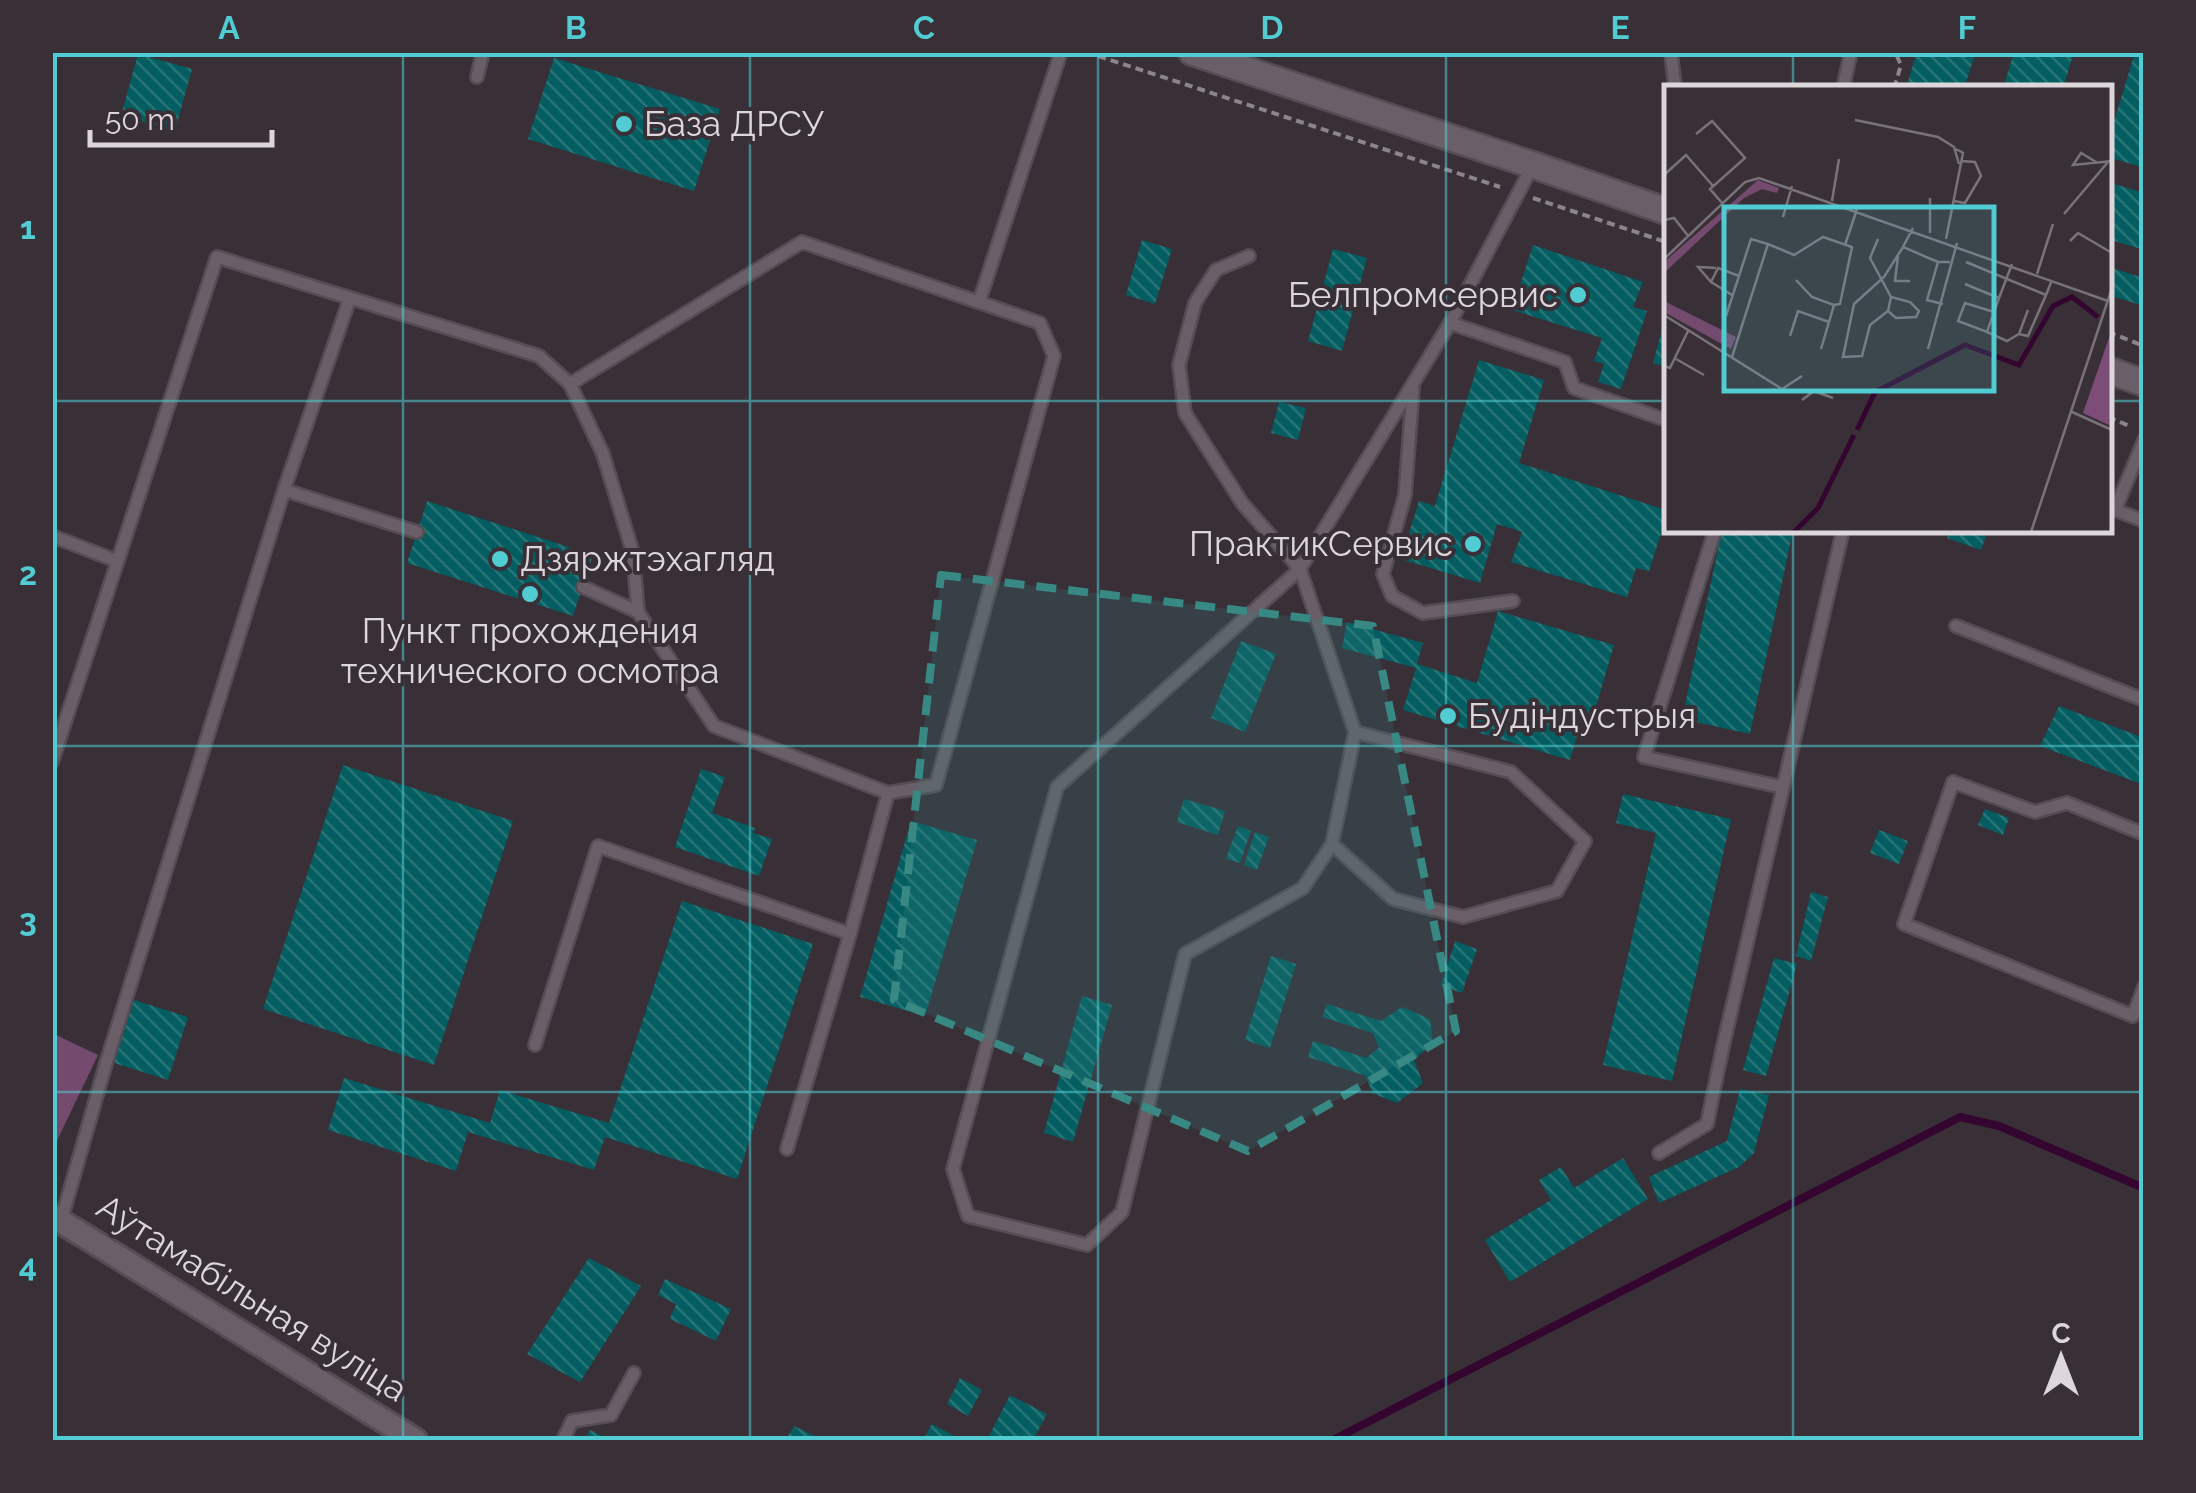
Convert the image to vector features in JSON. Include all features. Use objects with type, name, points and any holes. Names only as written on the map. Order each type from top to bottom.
[{"type":"street","points":[[1192,52],[1664,210]]},
{"type":"street","points":[[2111,371],[2144,383]]},
{"type":"street","name":"Аўтамабільная вуліца","points":[[57,1218],[415,1440]]},
{"type":"lane","points":[[477,77],[483,52]]},
{"type":"lane","points":[[979,302],[1061,52]]},
{"type":"lane","points":[[1670,52],[1675,85]]},
{"type":"lane","points":[[1843,85],[1851,52]]},
{"type":"lane","points":[[1248,256],[1216,270],[1195,303],[1179,365],[1185,414],[1242,503],[1300,569],[1355,732],[1332,844],[1302,888],[1185,954],[1122,1212],[1086,1245],[968,1216],[953,1169],[1057,787],[1300,569],[1450,323],[1533,164]]},
{"type":"lane","points":[[52,762],[217,258],[539,356],[570,384],[602,454],[632,552],[638,612],[714,726],[888,793],[936,785],[1054,356],[1040,323],[802,242],[570,384]]},
{"type":"lane","points":[[57,1218],[284,490],[350,298]]},
{"type":"lane","points":[[1450,323],[1565,362],[1574,388],[1664,419]]},
{"type":"lane","points":[[1413,384],[1405,496],[1383,574],[1392,596],[1423,613],[1514,601]]},
{"type":"lane","points":[[2144,440],[2112,509],[2144,521]]},
{"type":"lane","points":[[284,490],[417,532]]},
{"type":"lane","points":[[1715,532],[1644,757],[1782,787]]},
{"type":"lane","points":[[1659,1153],[1707,1124],[1843,532]]},
{"type":"lane","points":[[52,536],[117,561]]},
{"type":"lane","points":[[583,587],[638,612]]},
{"type":"lane","points":[[1956,626],[2144,700]]},
{"type":"lane","points":[[52,712],[66,718]]},
{"type":"lane","points":[[1332,844],[1393,899],[1464,916],[1557,891],[1585,841],[1511,772],[1355,732]]},
{"type":"lane","points":[[2144,834],[2067,804],[2035,812],[1953,782],[1904,924],[2138,1018],[2144,987]]},
{"type":"lane","points":[[787,1149],[888,793]]},
{"type":"lane","points":[[535,1045],[598,846],[850,934]]},
{"type":"lane","points":[[563,1440],[572,1421],[611,1415],[634,1373]]},
{"type":"path","points":[[1086,52],[1664,241]]},
{"type":"path","points":[[1895,85],[1902,65],[1896,52]]},
{"type":"path","points":[[2111,333],[2144,346]]},
{"type":"path","points":[[2111,419],[2144,431]]},
{"type":"highlighted area","points":[[941,575],[1373,626],[1456,1031],[1248,1151],[894,1000]]},
{"type":"shaded area","points":[[52,1033],[98,1055],[53,1149],[52,1149]]},
{"type":"building","points":[[1917,52],[1976,52],[1965,85],[1907,85]]},
{"type":"building","points":[[2014,52],[2074,52],[2064,85],[2004,85]]},
{"type":"building","points":[[2135,52],[2144,52],[2144,168],[2111,158],[2111,131]]},
{"type":"building","points":[[138,54],[192,69],[175,131],[121,116]]},
{"type":"building","name":"База ДРСУ","points":[[554,58],[720,109],[694,191],[528,139]]},
{"type":"building","points":[[2111,183],[2144,193],[2144,250],[2111,240]]},
{"type":"building","points":[[1142,240],[1172,249],[1155,304],[1126,295]]},
{"type":"building","name":"Белпромсервис","points":[[1533,245],[1643,282],[1633,307],[1647,311],[1621,389],[1598,382],[1604,364],[1594,361],[1602,338],[1512,310]]},
{"type":"building","points":[[1333,249],[1367,258],[1342,351],[1308,341]]},
{"type":"building","points":[[2111,268],[2144,278],[2144,306],[2111,296]]},
{"type":"building","points":[[1662,330],[1664,330],[1664,366],[1653,363]]},
{"type":"building","points":[[1479,360],[1544,380],[1519,463],[1664,509],[1664,524],[1649,571],[1636,568],[1627,597],[1511,562],[1522,532],[1497,524],[1480,583],[1401,559],[1419,501],[1435,506]]},
{"type":"building","points":[[1279,402],[1306,408],[1298,440],[1271,433]]},
{"type":"building","name":"Дзяржтэхагляд","points":[[427,501],[593,555],[573,616],[407,563]]},
{"type":"building","points":[[1722,532],[1793,532],[1750,734],[1682,719]]},
{"type":"building","points":[[1949,532],[1987,532],[1981,550],[1947,538]]},
{"type":"building","points":[[1498,611],[1614,645],[1593,717],[1583,715],[1570,760],[1403,710],[1416,668],[1342,648],[1347,622],[1423,643],[1417,664],[1477,683]]},
{"type":"building","points":[[1241,641],[1276,654],[1245,732],[1211,718]]},
{"type":"building","points":[[2059,706],[2144,738],[2144,785],[2040,746]]},
{"type":"building","points":[[343,765],[513,821],[434,1065],[263,1009]]},
{"type":"building","points":[[701,769],[725,777],[712,813],[755,828],[753,833],[772,839],[759,876],[675,847]]},
{"type":"building","points":[[1623,794],[1731,819],[1672,1081],[1603,1065],[1656,833],[1616,823]]},
{"type":"building","points":[[1184,799],[1225,811],[1218,835],[1177,822]]},
{"type":"building","points":[[1985,809],[2009,818],[2003,835],[1978,825]]},
{"type":"building","points":[[911,821],[977,840],[925,1016],[860,997]]},
{"type":"building","points":[[1238,826],[1251,831],[1240,863],[1226,859]]},
{"type":"building","points":[[1879,830],[1908,841],[1899,864],[1870,853]]},
{"type":"building","points":[[1255,832],[1269,837],[1257,870],[1244,865]]},
{"type":"building","points":[[1811,892],[1828,897],[1811,961],[1796,956]]},
{"type":"building","points":[[682,901],[813,944],[737,1179],[605,1137],[594,1170],[468,1132],[456,1171],[328,1130],[344,1078],[490,1123],[500,1090],[609,1123]]},
{"type":"building","points":[[1455,941],[1477,949],[1462,993],[1441,986]]},
{"type":"building","points":[[1271,956],[1296,964],[1270,1048],[1245,1040]]},
{"type":"building","points":[[1774,958],[1797,964],[1766,1076],[1743,1070]]},
{"type":"building","points":[[1082,996],[1112,1005],[1073,1142],[1044,1133]]},
{"type":"building","points":[[134,1000],[188,1017],[168,1080],[114,1063]]},
{"type":"building","points":[[1327,1004],[1381,1021],[1402,1007],[1430,1019],[1433,1043],[1414,1060],[1423,1083],[1397,1103],[1372,1093],[1366,1076],[1308,1057],[1313,1041],[1366,1058],[1379,1048],[1373,1033],[1322,1017]]},
{"type":"building","points":[[1740,1089],[1769,1095],[1754,1153],[1739,1167],[1659,1203],[1649,1177],[1727,1141]]},
{"type":"building","points":[[1623,1158],[1648,1199],[1510,1282],[1485,1240],[1551,1200],[1539,1180],[1561,1167],[1574,1188]]},
{"type":"building","points":[[589,1258],[641,1286],[580,1382],[527,1354]]},
{"type":"building","points":[[665,1279],[731,1309],[716,1341],[670,1319],[676,1304],[658,1295]]},
{"type":"building","points":[[960,1378],[982,1390],[968,1416],[947,1404]]},
{"type":"building","points":[[1010,1395],[1047,1414],[1033,1440],[987,1440]]},
{"type":"building","points":[[932,1424],[956,1437],[923,1440]]},
{"type":"building","points":[[794,1426],[823,1440],[786,1440]]},
{"type":"building","points":[[590,1430],[610,1440],[585,1440]]},
{"type":"waterway","points":[[1333,1440],[1960,1117],[1999,1126],[2144,1188]]},
{"type":"place","name":"База ДРСУ","points":[[624,124]]},
{"type":"place","name":"Белпромсервис","points":[[1578,295]]},
{"type":"place","name":"ПрактикСервис","points":[[1473,544]]},
{"type":"place","name":"Дзяржтэхагляд","points":[[500,559]]},
{"type":"place","name":"Пункт прохождения технического осмотра","points":[[530,594]]},
{"type":"place","name":"Будіндустрыя","points":[[1448,716]]}]
